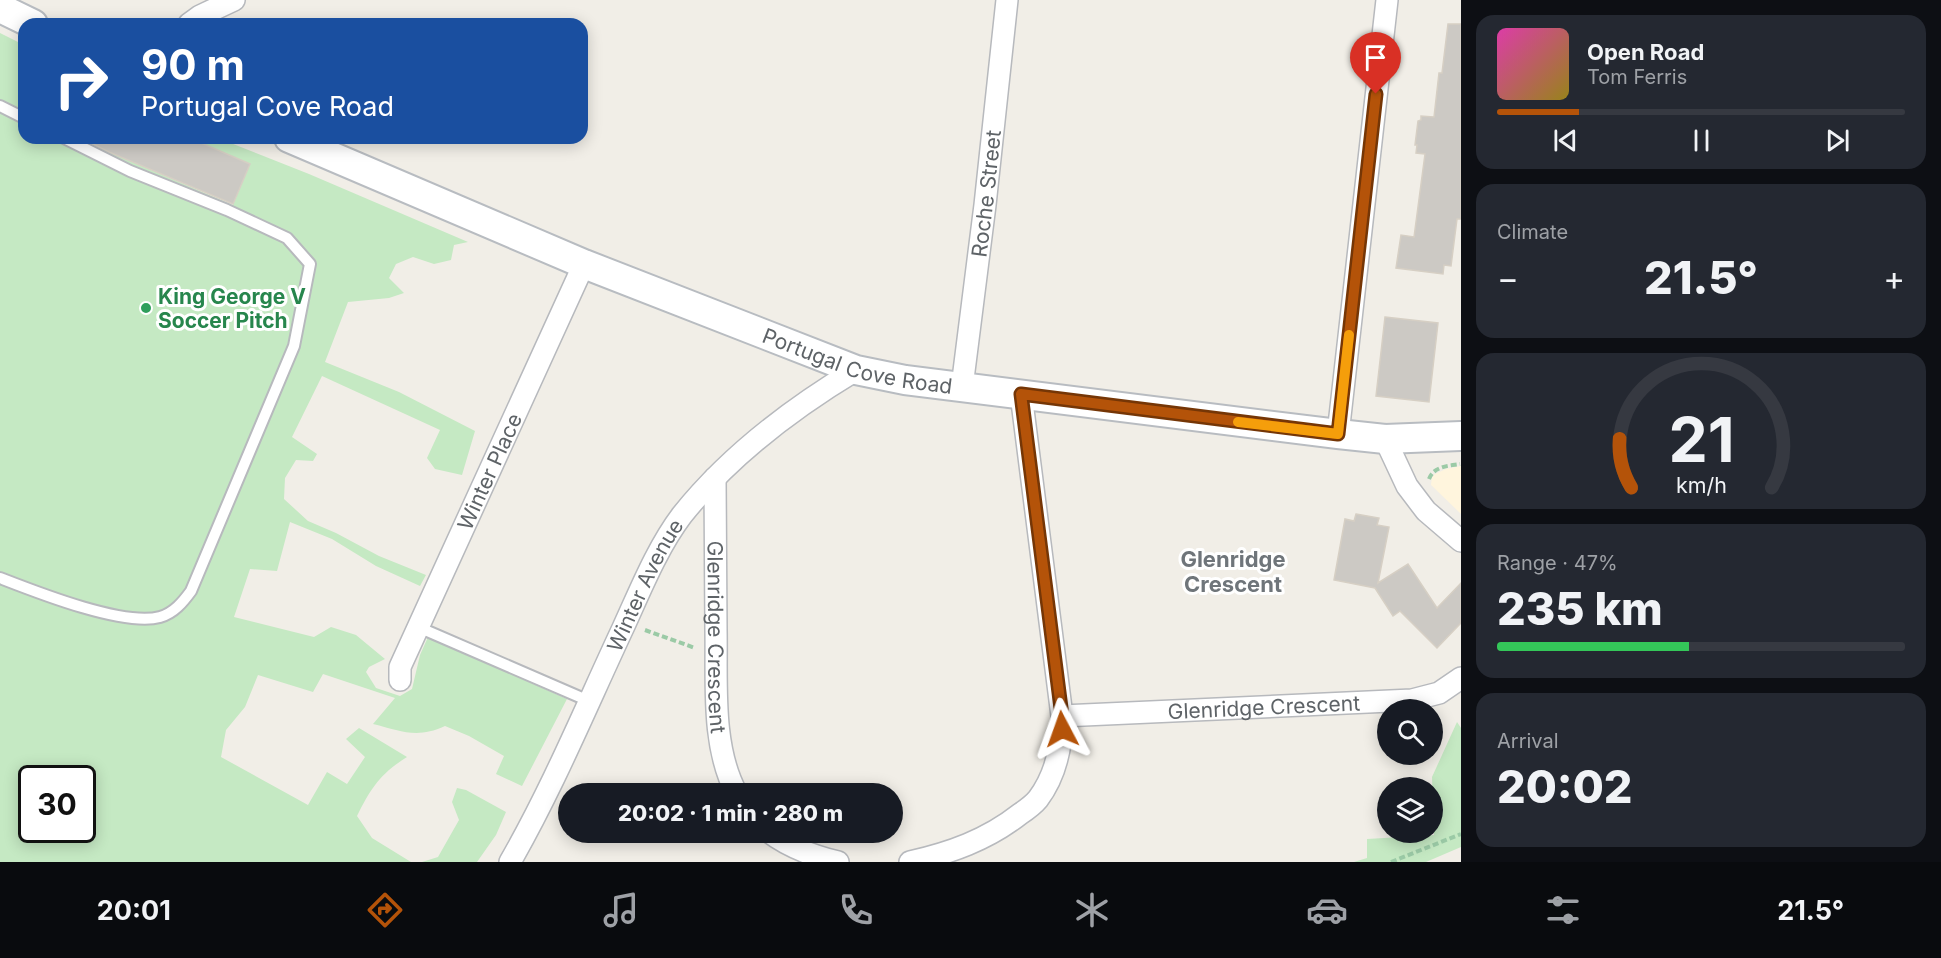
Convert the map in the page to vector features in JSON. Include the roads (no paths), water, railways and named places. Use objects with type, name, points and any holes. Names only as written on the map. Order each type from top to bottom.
[{"type":"main road","points":[[0,8],[21,18]]},
{"type":"main road","name":"Portugal Cove Road","points":[[303,144],[584,264],[856,370],[905,380],[1338,434],[1385,439],[1461,436]]},
{"type":"street","points":[[197,18],[234,0]]},
{"type":"street","name":"Roche Street","points":[[962,387],[985,205],[1007,0]]},
{"type":"street","points":[[1338,434],[1387,0]]},
{"type":"street","name":"Winter Place","points":[[400,680],[400,667],[584,264]]},
{"type":"street","name":"Winter Avenue","points":[[510,862],[559,768],[664,545],[681,518],[715,478],[760,435],[856,370]]},
{"type":"street","points":[[910,862],[938,856],[975,843],[1007,824],[1037,800],[1054,770],[1062,742],[1062,716],[1021,394]]},
{"type":"street","points":[[1385,439],[1407,486],[1426,511],[1461,541]]},
{"type":"street","name":"Glenridge Crescent","points":[[715,478],[716,705],[723,750],[731,783]]},
{"type":"street","name":"Glenridge Crescent","points":[[1062,716],[1412,700],[1438,693],[1461,678]]},
{"type":"street","points":[[786,843],[809,855],[838,862]]},
{"type":"lane","points":[[0,106],[18,115]]},
{"type":"lane","points":[[0,578],[113,615],[143,620],[162,617],[180,606],[191,591],[294,346],[310,264],[286,238],[227,210],[130,171],[76,144]]},
{"type":"lane","points":[[418,627],[589,701]]},
{"type":"place","name":"King George V Soccer Pitch","points":[[146,308]]},
{"type":"district","name":"Glenridge Crescent","points":[[1233,572]]}]
